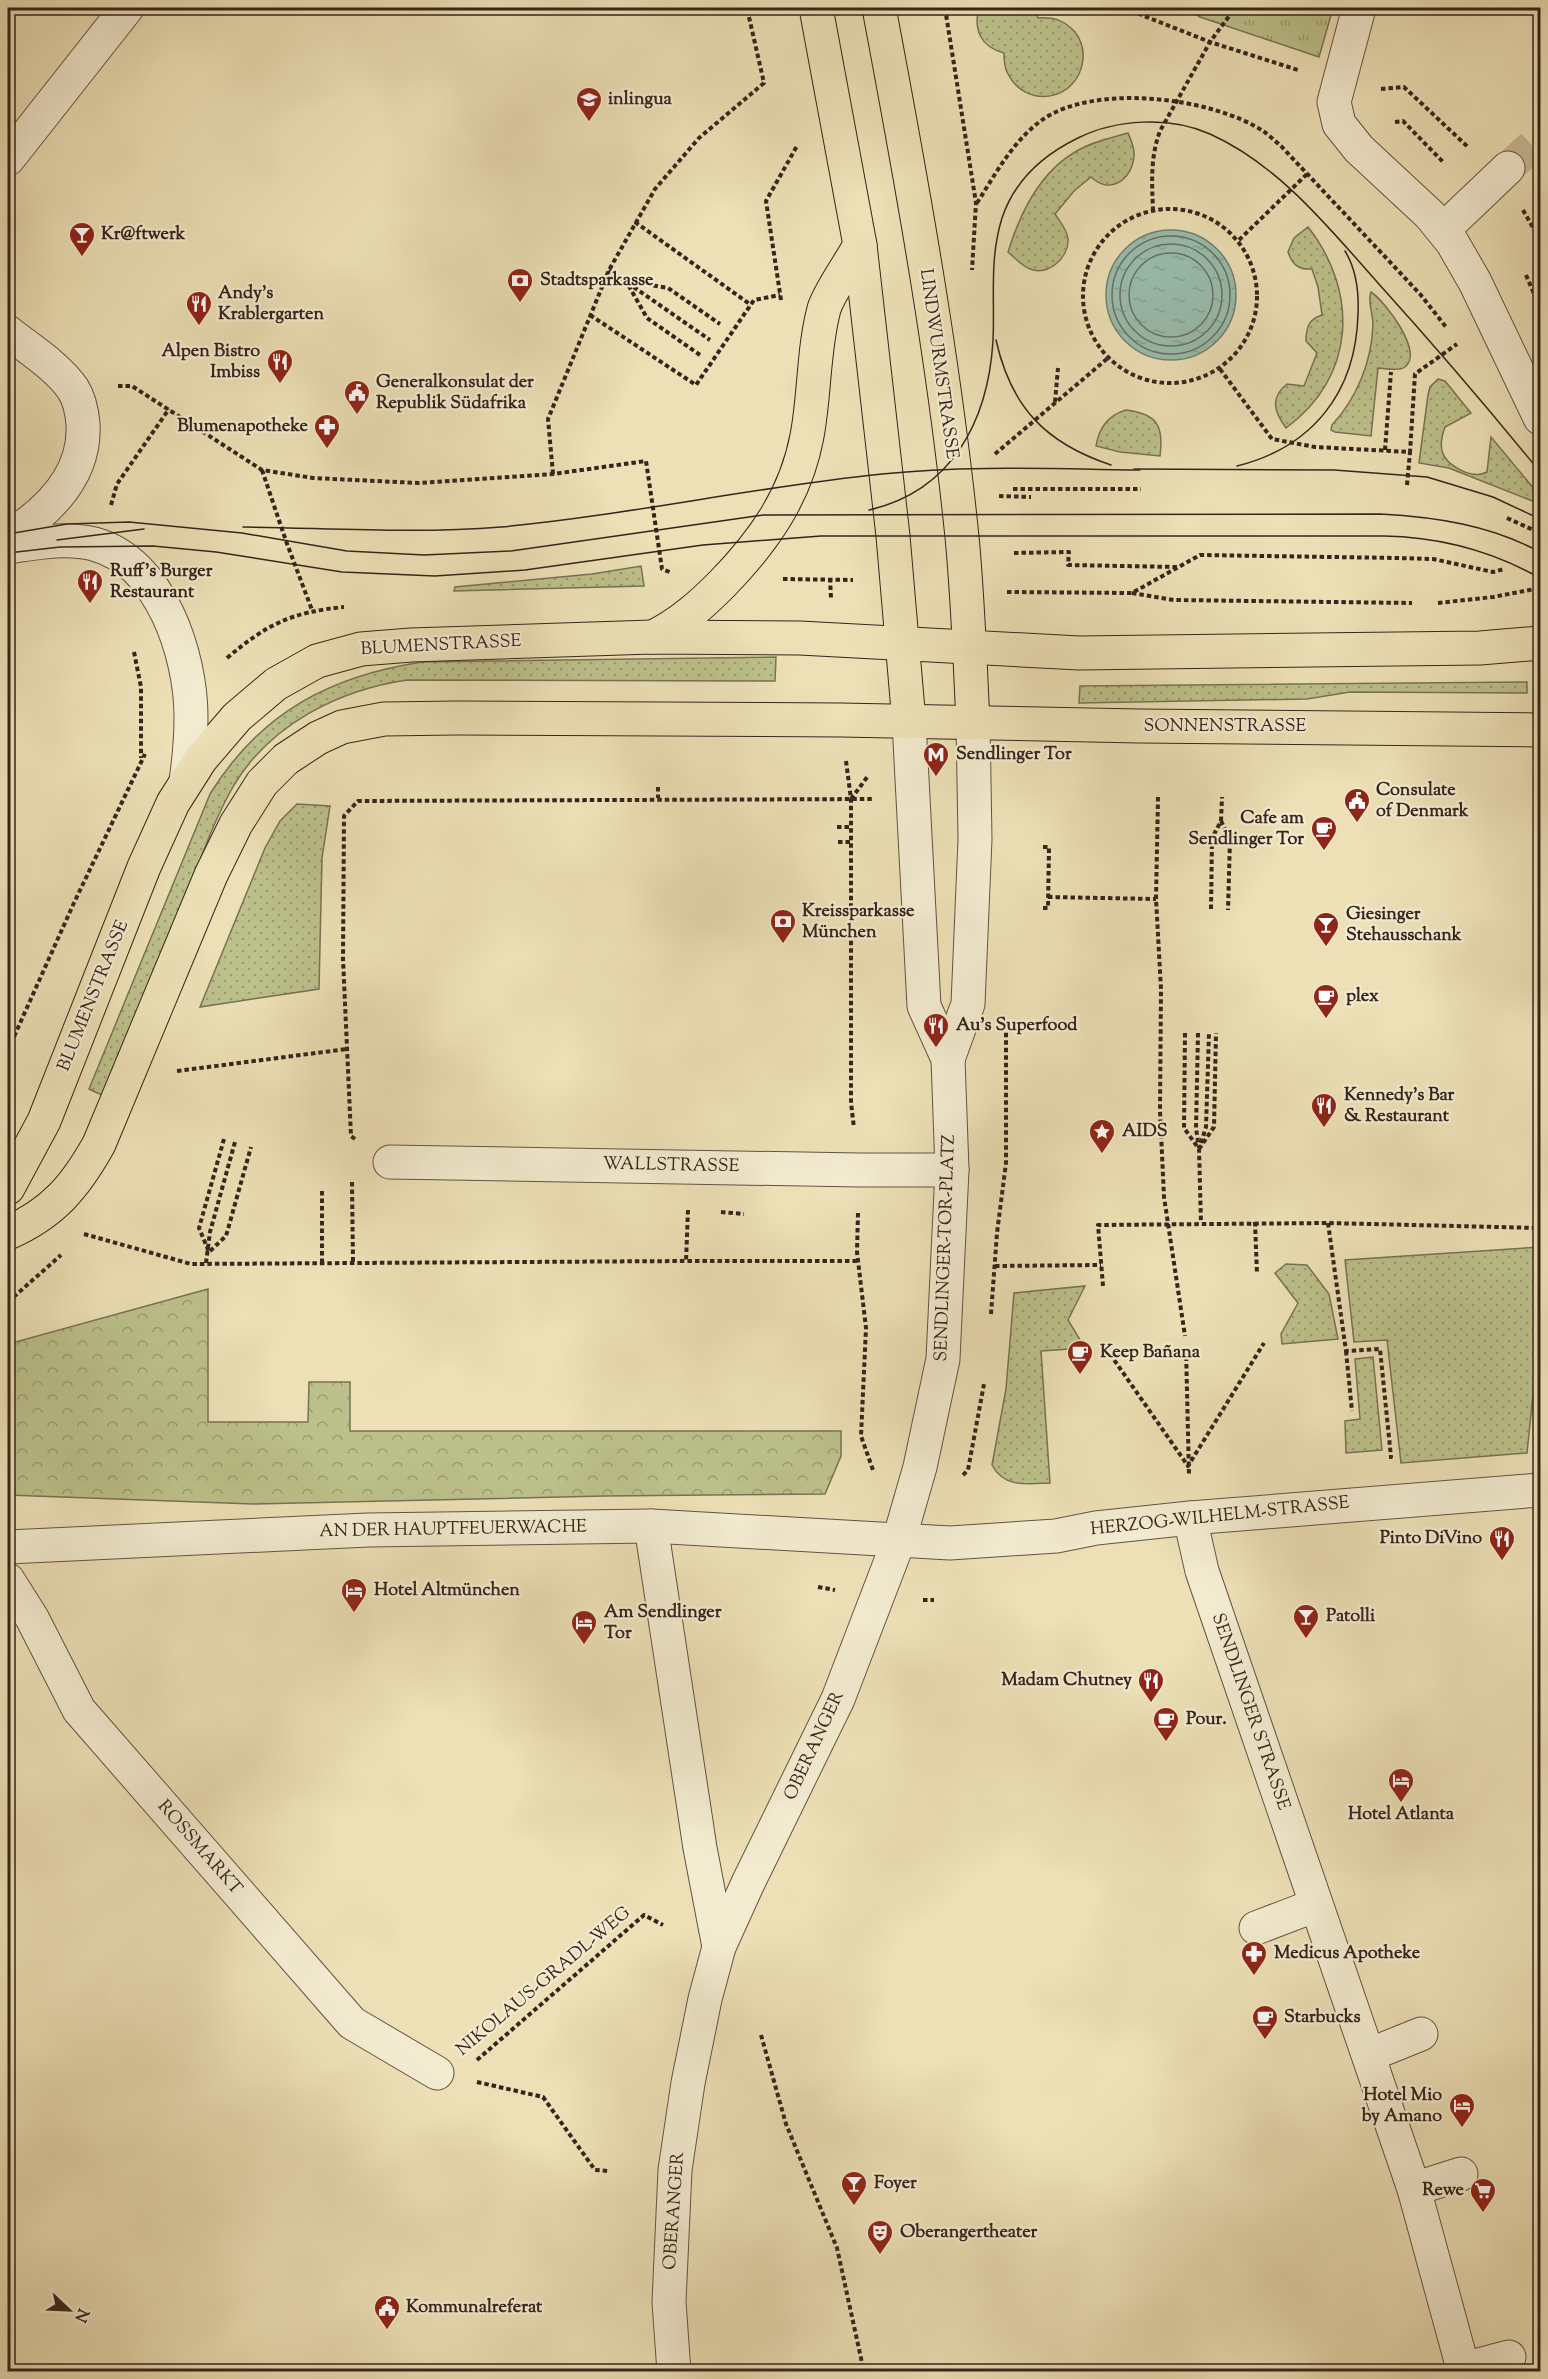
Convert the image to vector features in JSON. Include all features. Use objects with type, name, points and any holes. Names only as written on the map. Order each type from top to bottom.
[{"type":"main road","points":[[8,1233],[30,1224],[64,1197],[84,1172],[99,1144],[211,875],[236,824],[262,783],[286,759],[318,738],[342,727],[384,719],[909,722],[904,644],[860,245],[816,8]]},
{"type":"main road","name":"LINDWURMSTRASSE","points":[[879,8],[938,351],[962,535],[973,723]]},
{"type":"main road","points":[[652,637],[680,621],[711,595],[751,554],[779,514],[797,473],[807,434],[824,307],[860,245]]},
{"type":"main road","name":"BLUMENSTRASSE","points":[[8,1188],[44,1121],[144,867],[173,803],[219,735],[258,698],[303,668],[360,649],[411,645],[652,637],[800,638],[969,647]]},
{"type":"main road","points":[[969,647],[1091,653],[1480,648],[1540,643]]},
{"type":"main road","name":"SONNENSTRASSE","points":[[909,722],[1540,730]]},
{"type":"street","points":[[8,159],[127,8]]},
{"type":"street","points":[[1359,8],[1337,98],[1345,134],[1443,230],[1465,262],[1540,418]]},
{"type":"street","points":[[1443,230],[1503,173]]},
{"type":"street","points":[[8,332],[73,388],[81,408],[83,431],[76,469],[49,506],[8,537]]},
{"type":"street","points":[[8,547],[55,540],[93,544],[122,557],[142,574],[168,617],[187,678],[191,718],[186,781]]},
{"type":"street","name":"SENDLINGER-TOR-PLATZ","points":[[909,722],[924,1006],[948,1059]]},
{"type":"street","name":"SENDLINGER-TOR-PLATZ","points":[[899,1540],[920,1467],[943,1359],[952,1170],[948,1059],[968,1004],[975,839],[973,723]]},
{"type":"street","name":"WALLSTRASSE","points":[[390,1162],[952,1170]]},
{"type":"street","name":"HERZOG-WILHELM-STRASSE","points":[[899,1540],[950,1543],[1056,1536],[1096,1528],[1190,1518],[1540,1490]]},
{"type":"street","name":"SENDLINGER STRASSE","points":[[1190,1518],[1202,1571],[1414,2188],[1464,2370],[1509,2357]]},
{"type":"street","name":"AN DER HAUPTFEUERWACHE","points":[[8,1547],[368,1530],[651,1526],[899,1540]]},
{"type":"street","name":"OBERANGER","points":[[651,1526],[700,1848],[719,1947]]},
{"type":"street","name":"OBERANGER","points":[[674,2372],[669,2301],[675,2170],[688,2083],[705,1999],[719,1947],[838,1699],[899,1540]]},
{"type":"street","name":"ROSSMARKT","points":[[8,1580],[32,1618],[79,1710],[102,1737],[352,2023],[437,2073]]},
{"type":"street","points":[[1256,1928],[1316,1905]]},
{"type":"street","points":[[1369,2055],[1421,2034]]},
{"type":"street","points":[[1414,2188],[1461,2174]]},
{"type":"path","points":[[553,474],[548,419],[609,270],[655,189],[699,138],[764,84],[749,8]]},
{"type":"path","points":[[945,8],[976,203],[971,267],[973,279]]},
{"type":"path","points":[[1124,8],[1210,42],[1337,98],[1364,90],[1404,87],[1479,157],[1503,173],[1540,240]]},
{"type":"path","points":[[1153,211],[1154,147],[1163,124],[1210,42],[1234,8]]},
{"type":"path","points":[[1381,89],[1382,98]]},
{"type":"path","points":[[976,203],[1006,155],[1043,119],[1059,111],[1094,100],[1152,100],[1216,111],[1263,131],[1281,146],[1420,294],[1479,364],[1511,356]]},
{"type":"path","points":[[1389,114],[1395,121]]},
{"type":"path","points":[[1403,121],[1444,163]]},
{"type":"path","points":[[782,305],[766,201],[800,139]]},
{"type":"path","points":[[1239,240],[1307,174]]},
{"type":"path","points":[[1164,208],[1192,210],[1217,221],[1239,240],[1252,266],[1258,294],[1254,323],[1240,348],[1220,369],[1197,379],[1173,383],[1150,381],[1128,372],[1108,357],[1092,334],[1083,307],[1085,279],[1094,253],[1112,230],[1136,215],[1153,211],[1164,208]]},
{"type":"path","points":[[635,222],[751,305]]},
{"type":"path","points":[[609,270],[710,340]]},
{"type":"path","points":[[1526,275],[1540,308]]},
{"type":"path","points":[[626,281],[668,288],[720,324]]},
{"type":"path","points":[[626,281],[647,318],[700,355]]},
{"type":"path","points":[[590,315],[696,385],[754,300],[780,296]]},
{"type":"path","points":[[1407,485],[1415,374],[1459,342]]},
{"type":"path","points":[[989,447],[990,458],[1108,357]]},
{"type":"path","points":[[1055,403],[1058,368]]},
{"type":"path","points":[[1220,369],[1272,439],[1315,447],[1410,452]]},
{"type":"path","points":[[1385,450],[1391,372]]},
{"type":"path","points":[[73,388],[132,386],[262,470],[313,478],[418,483],[553,474],[646,461],[662,569],[678,575]]},
{"type":"path","points":[[262,470],[312,610]]},
{"type":"path","points":[[1013,489],[1141,489]]},
{"type":"path","points":[[994,496],[1031,497]]},
{"type":"path","points":[[1507,518],[1540,533]]},
{"type":"path","points":[[1014,553],[1069,552],[1068,564],[1179,567]]},
{"type":"path","points":[[1131,593],[1200,555],[1397,558],[1433,560],[1492,572],[1504,569]]},
{"type":"path","points":[[1436,603],[1493,597],[1540,588]]},
{"type":"path","points":[[1002,592],[1131,593],[1174,600],[1424,603]]},
{"type":"path","points":[[8,1050],[141,758]]},
{"type":"path","points":[[658,787],[658,798]]},
{"type":"path","points":[[1158,796],[1156,899],[1161,989],[1160,1111],[1164,1197],[1185,1336]]},
{"type":"path","points":[[1211,909],[1212,838],[1221,821],[1222,797]]},
{"type":"path","points":[[351,1148],[343,959],[344,816],[358,801],[851,799],[851,1103],[859,1170],[858,1261],[866,1328],[861,1436]]},
{"type":"path","points":[[1221,821],[1230,839],[1228,910]]},
{"type":"path","points":[[837,827],[851,827]]},
{"type":"path","points":[[838,842],[851,842]]},
{"type":"path","points":[[1043,847],[1049,847],[1048,908],[1043,908]]},
{"type":"path","points":[[1048,897],[1156,899]]},
{"type":"path","points":[[1185,1033],[1184,1128],[1199,1149]]},
{"type":"path","points":[[1198,1033],[1196,1128],[1199,1149],[1201,1223]]},
{"type":"path","points":[[1199,1149],[1206,1128],[1209,1033]]},
{"type":"path","points":[[1199,1149],[1214,1127],[1216,1033]]},
{"type":"path","points":[[173,1072],[347,1049]]},
{"type":"path","points":[[351,1136],[390,1162]]},
{"type":"path","points":[[209,1252],[199,1228],[224,1140]]},
{"type":"path","points":[[206,1263],[210,1232],[235,1142]]},
{"type":"path","points":[[209,1252],[226,1236],[251,1147]]},
{"type":"path","points":[[686,1261],[690,1167]]},
{"type":"path","points":[[352,1171],[353,1263]]},
{"type":"path","points":[[322,1190],[322,1263]]},
{"type":"path","points":[[1256,1222],[1257,1274]]},
{"type":"path","points":[[1103,1286],[1098,1225],[1256,1222],[1540,1228]]},
{"type":"path","points":[[1328,1223],[1352,1411]]},
{"type":"path","points":[[83,1234],[191,1263],[858,1261]]},
{"type":"path","points":[[994,1266],[1101,1265]]},
{"type":"path","points":[[1188,1466],[1263,1343]]},
{"type":"path","points":[[1186,1349],[1189,1476]]},
{"type":"path","points":[[1346,1352],[1380,1349],[1392,1457],[1382,1458]]},
{"type":"path","points":[[1110,1354],[1188,1466]]},
{"type":"path","name":"NIKOLAUS-GRADL-WEG","points":[[437,2073],[468,2068],[644,1915],[663,1925]]},
{"type":"path","points":[[1536,2010],[1540,2007]]},
{"type":"path","points":[[761,2035],[786,2124],[837,2248],[864,2372]]},
{"type":"path","name":"NIKOLAUS-GRADL-WEG","points":[[437,2073],[543,2097],[595,2170],[608,2171]]},
{"type":"green space","points":[[979,8],[1035,8],[1038,18],[1058,20],[1071,28],[1080,41],[1083,56],[1079,73],[1072,84],[1062,92],[1050,96],[1038,96],[1026,92],[1015,84],[1006,70],[1004,53],[984,42],[978,30]]},
{"type":"green space","points":[[1186,8],[1333,8],[1319,57],[1200,17]]},
{"type":"green space","points":[[1128,133],[1134,156],[1125,178],[1112,185],[1105,185],[1091,177],[1074,191],[1055,214],[1065,229],[1068,239],[1061,259],[1044,270],[1030,269],[1021,264],[1008,252],[1018,223],[1032,195],[1041,183],[1062,161],[1081,149]]},
{"type":"green space","points":[[1308,227],[1325,252],[1336,279],[1342,306],[1342,333],[1337,359],[1326,384],[1309,407],[1286,428],[1279,417],[1276,400],[1281,389],[1287,384],[1304,386],[1317,353],[1306,341],[1308,328],[1311,321],[1322,315],[1318,287],[1312,269],[1296,265],[1288,252],[1294,238]]},
{"type":"green space","points":[[1371,292],[1385,305],[1400,327],[1410,350],[1410,360],[1405,367],[1396,370],[1378,368],[1371,436],[1335,432],[1331,430],[1332,425],[1356,391],[1370,352],[1373,324]]},
{"type":"green space","points":[[1438,379],[1445,381],[1471,413],[1445,427],[1441,445],[1449,462],[1468,473],[1487,472],[1491,437],[1540,496],[1540,504],[1449,468],[1419,463],[1428,395],[1430,387]]},
{"type":"green space","points":[[1126,410],[1145,415],[1156,423],[1161,436],[1160,456],[1120,452],[1096,446],[1099,433],[1105,423],[1114,415]]},
{"type":"green space","points":[[641,566],[644,586],[454,591],[455,587],[592,574]]},
{"type":"green space","points":[[776,657],[775,681],[407,680],[356,692],[309,713],[267,744],[249,763],[234,785],[210,834],[178,920],[106,1097],[89,1089],[210,794],[251,741],[275,720],[300,703],[357,677],[422,662]]},
{"type":"green space","points":[[1527,682],[1527,693],[1350,692],[1307,699],[1079,703],[1080,686]]},
{"type":"green space","points":[[297,804],[330,806],[322,858],[319,989],[200,1007],[265,848],[280,821]]},
{"type":"green space","points":[[1540,1247],[1540,1326],[1527,1453],[1401,1463],[1387,1340],[1354,1342],[1345,1260]]},
{"type":"green space","points":[[1286,1264],[1307,1265],[1329,1294],[1338,1339],[1282,1344],[1281,1334],[1298,1303],[1275,1273]]},
{"type":"green space","points":[[1085,1286],[1068,1320],[1085,1348],[1041,1351],[1050,1483],[1025,1484],[1010,1481],[1003,1478],[992,1465],[1006,1389],[1014,1293]]},
{"type":"green space","points":[[208,1289],[208,1422],[308,1422],[309,1382],[350,1382],[350,1431],[841,1431],[841,1456],[825,1494],[604,1496],[253,1504],[8,1495],[8,1344]]},
{"type":"green space","points":[[1373,1357],[1382,1450],[1346,1453],[1345,1421],[1360,1419],[1355,1359]]},
{"type":"water","points":[[1171,230],[1196,235],[1217,249],[1231,270],[1236,295],[1231,320],[1217,341],[1196,355],[1171,360],[1146,355],[1125,341],[1111,320],[1106,295],[1111,270],[1125,249],[1146,235]]},
{"type":"tunnel","points":[[1508,168],[1540,139]]},
{"type":"tram line","points":[[869,510],[898,501],[923,487],[943,469],[960,448],[973,425],[990,370],[993,341],[995,249],[1002,218],[1014,191],[1042,160],[1078,138],[1109,127],[1143,122],[1178,124],[1210,134],[1235,147],[1281,180],[1341,241],[1540,472]]},
{"type":"tram line","points":[[1237,466],[1264,457],[1288,445],[1308,430],[1325,412],[1339,391],[1349,368],[1358,314],[1356,281],[1345,251]]},
{"type":"tram line","points":[[996,340],[1011,385],[1034,419],[1067,446],[1111,465]]},
{"type":"tram line","points":[[243,527],[404,530],[501,527],[549,522],[786,486],[914,471],[1044,468],[1140,470]]},
{"type":"tram line","points":[[1134,469],[1334,470],[1427,477],[1493,497],[1540,519]]},
{"type":"tram line","points":[[8,534],[67,524],[129,522],[242,533],[347,551],[424,555],[511,551],[763,515],[1380,514],[1422,517],[1462,524],[1502,535],[1540,552]]},
{"type":"tram line","points":[[57,540],[144,529]]},
{"type":"tram line","points":[[8,553],[60,547],[153,546],[216,552],[342,572],[435,576],[525,570],[703,545],[821,536],[1384,536],[1425,539],[1465,547],[1503,560],[1540,578]]},
{"type":"place","name":"inlingua","points":[[589,123]]},
{"type":"place","name":"Kr@ftwerk","points":[[82,258]]},
{"type":"place","name":"Stadtsparkasse","points":[[520,304]]},
{"type":"place","name":"Andy's Krablergarten","points":[[199,327]]},
{"type":"place","name":"Alpen Bistro Imbiss","points":[[280,385]]},
{"type":"place","name":"Generalkonsulat der Republik Südafrika","points":[[357,416]]},
{"type":"place","name":"Blumenapotheke","points":[[327,450]]},
{"type":"place","name":"Ruff's Burger Restaurant","points":[[90,605]]},
{"type":"place","name":"Sendlinger Tor","points":[[936,778]]},
{"type":"place","name":"Consulate of Denmark","points":[[1357,824]]},
{"type":"place","name":"Cafe am Sendlinger Tor","points":[[1324,852]]},
{"type":"place","name":"Kreissparkasse München","points":[[783,945]]},
{"type":"place","name":"Giesinger Stehausschank","points":[[1326,948]]},
{"type":"place","name":"plex","points":[[1326,1020]]},
{"type":"place","name":"Au's Superfood","points":[[936,1049]]},
{"type":"place","name":"Kennedy's Bar & Restaurant","points":[[1324,1129]]},
{"type":"place","name":"AIDS","points":[[1102,1155]]},
{"type":"place","name":"Keep Bañana","points":[[1080,1376]]},
{"type":"place","name":"Pinto DiVino","points":[[1502,1562]]},
{"type":"place","name":"Hotel Altmünchen","points":[[354,1614]]},
{"type":"place","name":"Patolli","points":[[1306,1640]]},
{"type":"place","name":"Am Sendlinger Tor","points":[[584,1646]]},
{"type":"place","name":"Madam Chutney","points":[[1151,1704]]},
{"type":"place","name":"Pour.","points":[[1166,1743]]},
{"type":"place","name":"Hotel Atlanta","points":[[1401,1804]]},
{"type":"place","name":"Medicus Apotheke","points":[[1254,1977]]},
{"type":"place","name":"Starbucks","points":[[1265,2041]]},
{"type":"place","name":"Hotel Mio by Amano","points":[[1462,2129]]},
{"type":"place","name":"Foyer","points":[[854,2207]]},
{"type":"place","name":"Rewe","points":[[1483,2214]]},
{"type":"place","name":"Oberangertheater","points":[[880,2256]]},
{"type":"place","name":"Kommunalreferat","points":[[387,2331]]}]
